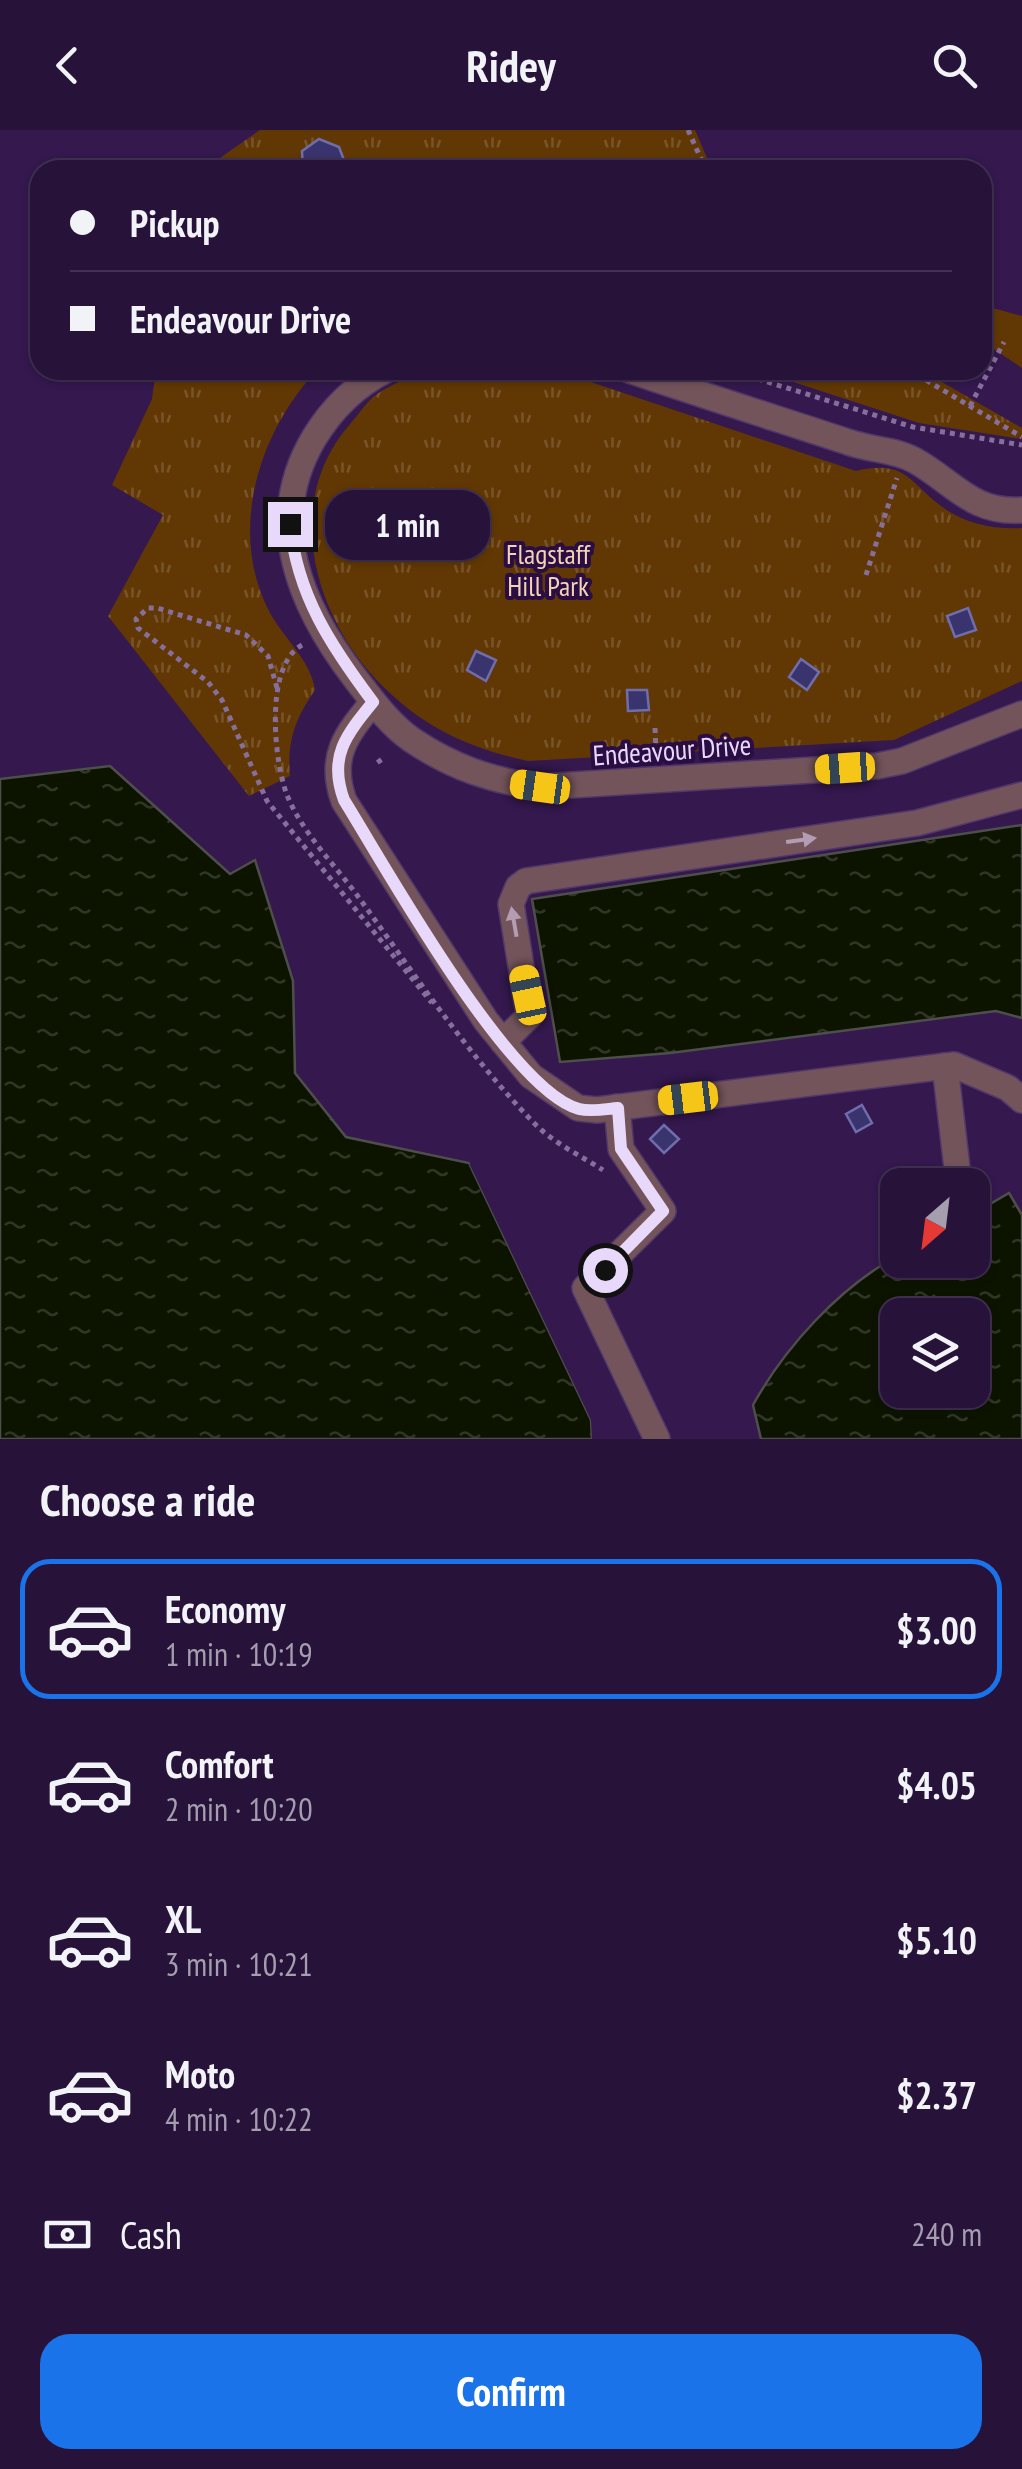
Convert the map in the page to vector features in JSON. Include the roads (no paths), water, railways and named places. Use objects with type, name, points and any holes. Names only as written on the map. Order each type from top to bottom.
[{"type":"street","name":"Endeavour Drive","points":[[372,380],[344,400],[322,427],[305,454],[288,504],[302,590],[336,653],[373,702],[408,738],[447,762],[505,782],[540,787],[877,766],[902,762],[1022,714]]},
{"type":"street","points":[[659,380],[860,446],[904,456],[971,502],[997,510],[1022,510]]},
{"type":"street","points":[[373,702],[337,753],[337,775],[344,800],[503,1042],[531,1076],[578,1108],[618,1108],[946,1066],[983,1076],[1022,1100]]},
{"type":"street","points":[[503,1042],[528,1016],[511,904],[518,887],[526,881],[917,824],[1022,795]]},
{"type":"street","points":[[946,1066],[957,1168]]},
{"type":"street","points":[[618,1108],[621,1149],[663,1211],[585,1288],[652,1435]]},
{"type":"water","points":[[110,766],[230,874],[255,860],[293,981],[295,1073],[346,1137],[469,1163],[591,1420],[592,1439],[0,1439],[0,779]]},
{"type":"water","points":[[1022,825],[1022,1018],[996,1011],[670,1053],[560,1062],[532,899]]},
{"type":"water","points":[[1009,1193],[1022,1215],[1022,1439],[761,1439],[753,1405],[766,1383],[815,1321],[880,1266],[880,1278],[990,1278],[990,1204]]},
{"type":"park label","name":"Flagstaff Hill Park","points":[[548,570]]}]
